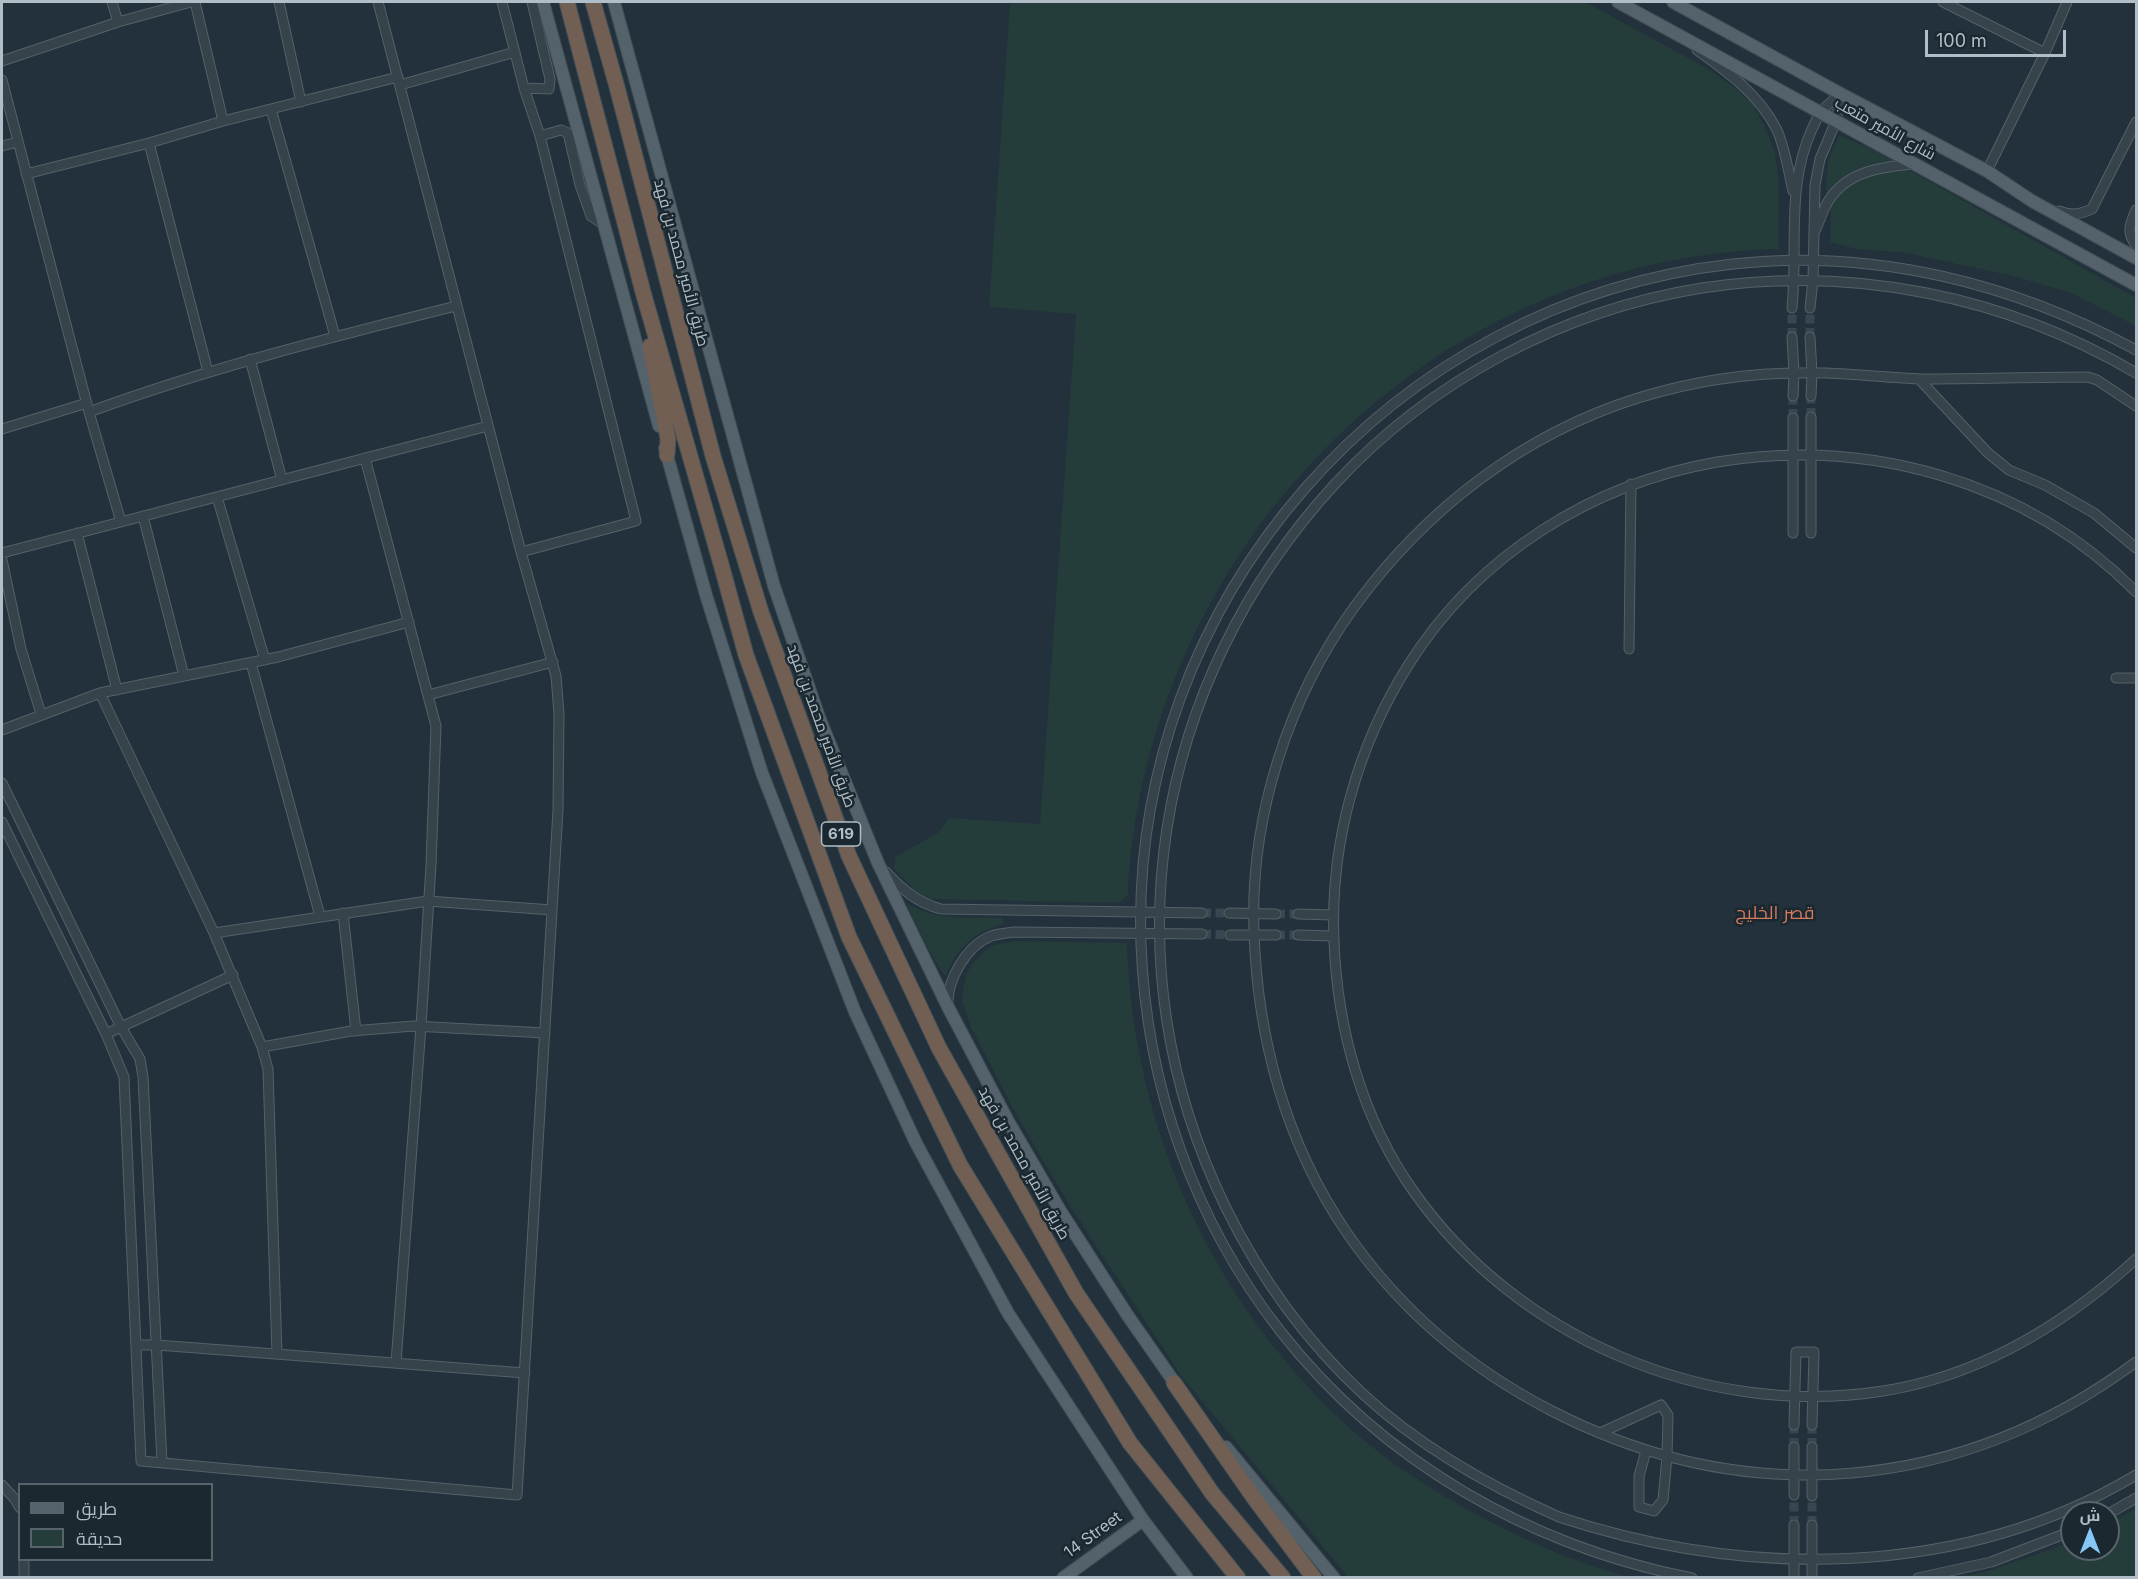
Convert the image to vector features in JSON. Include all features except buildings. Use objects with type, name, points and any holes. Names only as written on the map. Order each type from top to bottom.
[{"type":"highway","name":"619","points":[[567,2],[650,317],[746,655],[849,937],[966,1175],[1130,1443],[1238,1578]]},
{"type":"highway","name":"طريق الأمير محمد بن فهد","points":[[593,2],[713,456],[761,612],[849,856],[939,1048],[1076,1293],[1212,1493],[1283,1578]]},
{"type":"highway","points":[[650,317],[648,339],[668,439],[667,455]]},
{"type":"highway","points":[[1174,1383],[1254,1498],[1314,1578]]},
{"type":"main road","points":[[543,2],[706,595],[762,773],[855,1012],[916,1143],[1008,1313],[1143,1520],[1187,1578]]},
{"type":"main road","points":[[614,2],[774,586],[819,717],[878,863],[948,1007],[1008,1121],[1061,1212],[1174,1383],[1334,1578]]},
{"type":"main road","name":"شارع الأمير متعب","points":[[1617,2],[2136,285]]},
{"type":"main road","name":"شارع الأمير متعب","points":[[1673,2],[1987,171],[2032,201],[2136,258]]},
{"type":"main road","name":"14 Street","points":[[1063,1578],[1143,1520]]},
{"type":"street","points":[[112,2],[118,22]]},
{"type":"street","points":[[2,61],[118,22],[193,2],[223,121]]},
{"type":"street","points":[[279,2],[301,102]]},
{"type":"street","points":[[2,822],[106,1034],[124,1077],[141,1461],[518,1495],[552,910],[559,749],[558,695],[553,662],[521,552],[378,2]]},
{"type":"street","points":[[502,2],[524,88],[540,136],[636,521],[521,552]]},
{"type":"street","points":[[524,88],[549,89],[550,79],[532,2]]},
{"type":"street","points":[[1942,2],[2045,53]]},
{"type":"street","points":[[1987,171],[2045,53],[2067,2]]},
{"type":"street","points":[[1663,26],[1730,74],[1755,96],[1777,130],[1793,173],[1795,280],[1792,308]]},
{"type":"street","points":[[26,174],[271,109],[399,81],[515,52]]},
{"type":"street","points":[[2,80],[88,408],[121,522]]},
{"type":"street","points":[[1793,173],[1820,112],[1841,94]]},
{"type":"street","points":[[1810,308],[1813,280],[1815,185],[1820,159],[1836,121],[1841,94]]},
{"type":"street","points":[[271,109],[335,336]]},
{"type":"street","points":[[2032,201],[2067,214],[2079,215],[2092,209],[2136,122]]},
{"type":"street","points":[[540,136],[561,129],[568,133],[580,185],[591,216],[603,224]]},
{"type":"street","points":[[2,146],[18,142]]},
{"type":"street","points":[[149,143],[208,372]]},
{"type":"street","points":[[1813,236],[1828,202],[1840,186],[1856,176],[1882,167],[1913,164]]},
{"type":"street","points":[[2136,210],[2129,223],[2129,232],[2136,245]]},
{"type":"street","points":[[1692,1578],[1649,1569],[1573,1544],[1473,1497],[1443,1478],[1383,1436],[1351,1409],[1298,1354],[1236,1269],[1187,1171],[1167,1112],[1150,1038],[1142,974],[1141,870],[1151,801],[1159,766],[1185,684],[1215,618],[1252,555],[1292,502],[1333,457],[1384,410],[1444,366],[1519,324],[1559,307],[1605,291],[1667,274],[1732,264],[1795,261],[1865,263],[1908,269],[2000,290],[2054,309],[2136,350]]},
{"type":"street","points":[[2136,372],[2046,328],[1994,309],[1905,288],[1861,282],[1795,280],[1735,283],[1671,293],[1567,325],[1520,346],[1455,383],[1397,425],[1347,470],[1307,514],[1269,566],[1233,627],[1203,691],[1178,771],[1171,805],[1161,872],[1160,913],[1162,973],[1169,1035],[1186,1106],[1206,1164],[1237,1229],[1271,1287],[1314,1341],[1364,1395],[1395,1421],[1463,1468],[1529,1504],[1580,1526],[1644,1547],[1694,1558],[1794,1573],[1813,1573],[1891,1562],[1985,1543],[2048,1520],[2099,1496],[2136,1475]]},
{"type":"street","points":[[2,429],[88,408],[250,359],[456,306]]},
{"type":"street","points":[[1792,337],[1793,396]]},
{"type":"street","points":[[1810,337],[1811,396]]},
{"type":"street","points":[[250,359],[282,480]]},
{"type":"street","points":[[2136,406],[2097,380],[2088,377],[1918,379],[1812,373],[1745,375],[1691,384],[1601,411],[1569,425],[1505,461],[1457,496],[1414,535],[1379,573],[1346,618],[1316,669],[1290,725],[1268,794],[1254,879],[1253,914],[1255,966],[1261,1019],[1275,1079],[1292,1129],[1319,1186],[1348,1234],[1405,1304],[1427,1327],[1528,1399],[1600,1433],[1667,1457],[1747,1472],[1813,1475],[1872,1471],[1959,1454],[2012,1435],[2056,1414],[2097,1390],[2136,1362]]},
{"type":"street","points":[[1918,379],[1988,453],[2009,470],[2045,485],[2094,513],[2136,549]]},
{"type":"street","points":[[1793,417],[1793,533]]},
{"type":"street","points":[[1811,417],[1811,533]]},
{"type":"street","points":[[2,553],[488,426]]},
{"type":"street","points":[[2136,592],[2100,558],[2069,534],[2044,519],[1981,488],[1912,466],[1847,456],[1753,457],[1708,464],[1631,484],[1578,508],[1547,526],[1506,555],[1438,623],[1415,654],[1386,704],[1354,783],[1336,863],[1333,915],[1336,985],[1342,1020],[1365,1101],[1389,1150],[1413,1190],[1428,1211],[1503,1286],[1548,1319],[1604,1350],[1671,1376],[1756,1393],[1814,1396],[1902,1388],[1984,1361],[2023,1343],[2055,1324],[2103,1290],[2136,1259]]},
{"type":"street","points":[[365,458],[436,726],[421,1026],[396,1363]]},
{"type":"street","points":[[1629,649],[1631,484]]},
{"type":"street","points":[[217,497],[265,660]]},
{"type":"street","points":[[142,516],[184,676]]},
{"type":"street","points":[[77,533],[117,690]]},
{"type":"street","points":[[2,560],[21,649],[41,714]]},
{"type":"street","points":[[2,730],[100,693],[265,660],[409,622]]},
{"type":"street","points":[[428,695],[553,662]]},
{"type":"street","points":[[251,663],[320,916]]},
{"type":"street","points":[[2116,678],[2136,678]]},
{"type":"street","points":[[100,693],[233,975],[262,1047],[268,1069],[277,1354]]},
{"type":"street","points":[[2,783],[121,1027],[140,1059],[143,1077],[162,1462]]},
{"type":"street","points":[[878,863],[915,899],[941,909],[1202,913]]},
{"type":"street","points":[[214,933],[428,901],[552,910]]},
{"type":"street","points":[[343,913],[356,1031]]},
{"type":"street","points":[[1229,913],[1276,914]]},
{"type":"street","points":[[1298,914],[1333,915]]},
{"type":"street","points":[[948,1007],[950,986],[966,956],[975,945],[991,936],[1014,932],[1202,934]]},
{"type":"street","points":[[1230,934],[1276,935]]},
{"type":"street","points":[[1298,935],[1333,936]]},
{"type":"street","points":[[106,1034],[233,975]]},
{"type":"street","points":[[262,1047],[356,1031],[421,1026],[545,1033]]},
{"type":"street","points":[[137,1345],[157,1344],[525,1373]]},
{"type":"street","points":[[1794,1425],[1796,1352],[1814,1352],[1812,1425]]},
{"type":"street","points":[[1600,1433],[1661,1405],[1668,1415],[1663,1500],[1654,1511],[1640,1507],[1640,1476],[1646,1451]]},
{"type":"street","points":[[1794,1447],[1794,1496]]},
{"type":"street","points":[[1812,1448],[1812,1496]]},
{"type":"street","points":[[2,1485],[18,1505]]},
{"type":"street","points":[[2120,1507],[2136,1498]]},
{"type":"street","points":[[1794,1525],[1794,1573]]},
{"type":"street","points":[[1812,1525],[1813,1573]]},
{"type":"street","points":[[1918,1578],[1991,1562],[2060,1536]]},
{"type":"street","points":[[24,1561],[24,1578]]},
{"type":"green space","points":[[1010,2],[1585,2],[1705,67],[1752,103],[1775,152],[1779,184],[1779,249],[1651,265],[1532,305],[1423,366],[1328,446],[1249,541],[1187,650],[1146,769],[1128,896],[1118,903],[930,899],[918,894],[894,869],[895,857],[938,833],[949,818],[1040,824],[1076,314],[989,307]]},
{"type":"green space","points":[[1839,135],[1874,150],[2136,298],[2136,326],[2071,293],[2013,276],[1906,253],[1856,249],[1830,242],[1831,209],[1826,187],[1828,161]]},
{"type":"green space","points":[[906,903],[929,913],[941,915],[965,918],[1002,918],[1004,924],[983,932],[967,943],[955,957],[945,977],[926,945]]},
{"type":"green space","points":[[1015,941],[1127,943],[1132,1011],[1144,1076],[1162,1140],[1186,1202],[1216,1261],[1252,1317],[1293,1370],[1340,1419],[1394,1463],[1432,1489],[1473,1512],[1559,1553],[1628,1577],[1348,1577],[1182,1377],[1070,1206],[1017,1116],[971,1027],[962,1001],[967,972],[974,962],[994,945]]},
{"type":"green space","points":[[2136,1509],[2136,1577],[1960,1577],[1985,1572],[2060,1546],[2060,1561],[2120,1561],[2120,1518]]},
{"type":"tunnel","points":[[1792,308],[1792,337]]},
{"type":"tunnel","points":[[1810,308],[1810,337]]},
{"type":"tunnel","points":[[1793,396],[1793,418]]},
{"type":"tunnel","points":[[1811,396],[1811,417]]},
{"type":"tunnel","points":[[1202,913],[1229,913]]},
{"type":"tunnel","points":[[1276,914],[1298,914]]},
{"type":"tunnel","points":[[1202,934],[1230,935]]},
{"type":"tunnel","points":[[1276,935],[1298,935]]},
{"type":"tunnel","points":[[1794,1425],[1794,1447]]},
{"type":"tunnel","points":[[1812,1425],[1812,1447]]},
{"type":"tunnel","points":[[1794,1495],[1794,1525]]},
{"type":"tunnel","points":[[1812,1496],[1812,1525]]},
{"type":"district","name":"قصر الخليج","points":[[1775,914]]}]
